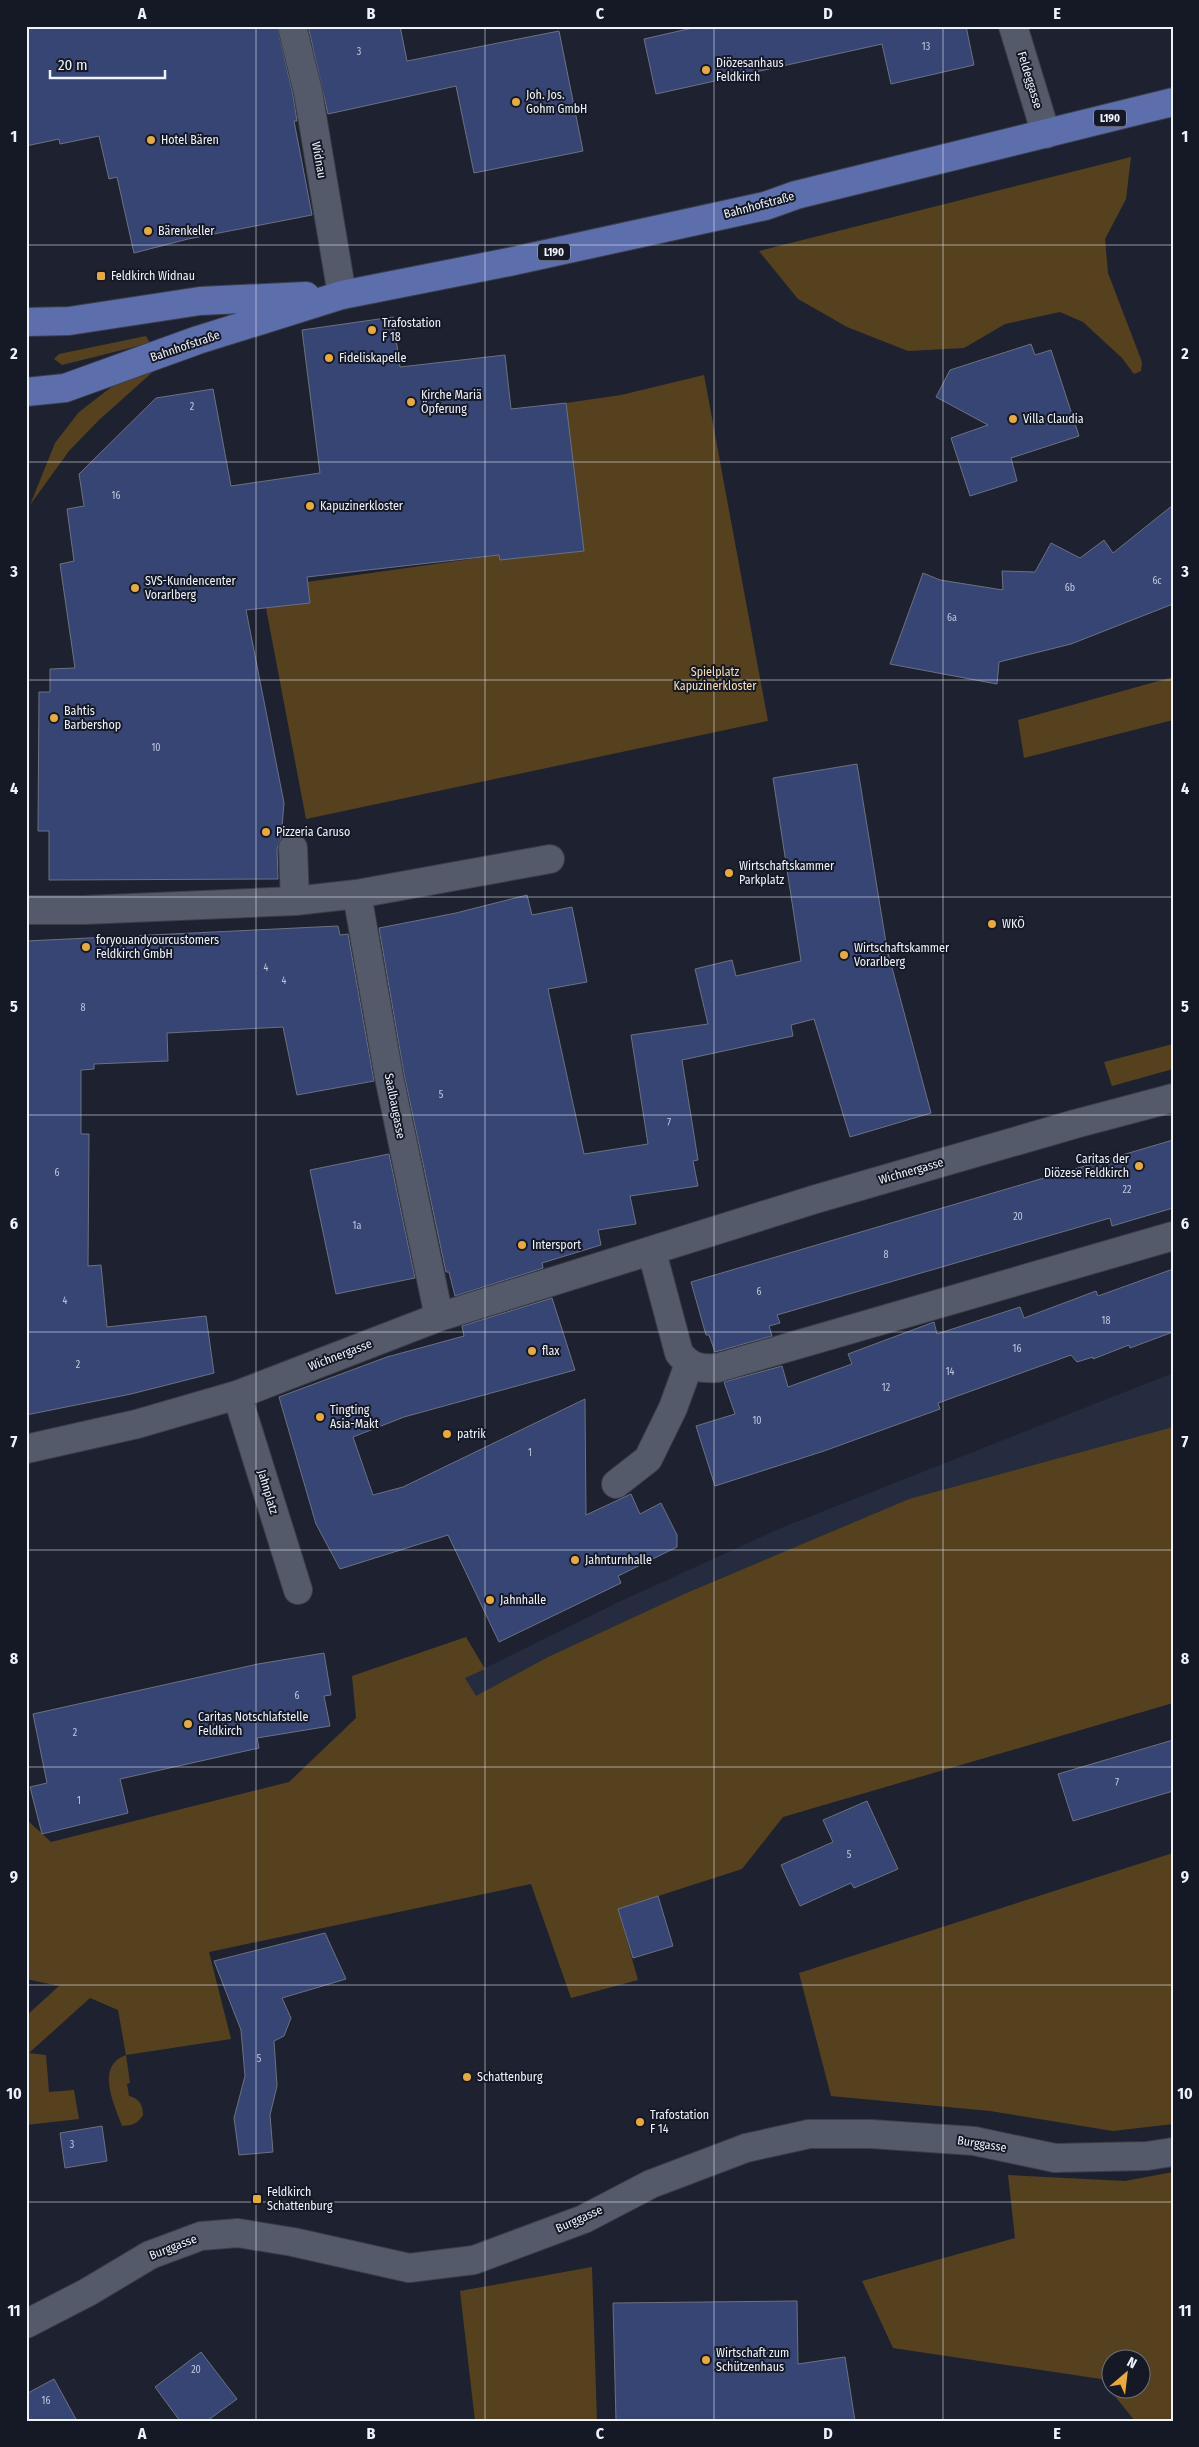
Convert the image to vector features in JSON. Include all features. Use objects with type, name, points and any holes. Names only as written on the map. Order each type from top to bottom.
[{"type":"main road","name":"Bahnhofstraße","points":[[26,392],[65,388],[198,340],[342,295],[509,262],[756,208],[796,195],[1173,102]]},
{"type":"main road","name":"Bahnhofstraße","points":[[26,322],[69,321],[200,301],[342,295]]},
{"type":"street","name":"Widnau","points":[[292,26],[308,92],[342,295]]},
{"type":"street","name":"Feldeggasse","points":[[1013,26],[1046,134]]},
{"type":"street","points":[[293,848],[294,901]]},
{"type":"street","points":[[26,910],[84,910],[294,901],[358,894],[550,859]]},
{"type":"street","name":"Saalbaugasse","points":[[358,894],[389,1077],[439,1317]]},
{"type":"street","name":"Wichnergasse","points":[[26,1449],[137,1424],[237,1395],[439,1317],[652,1252],[816,1199],[1018,1140],[1173,1098]]},
{"type":"street","points":[[652,1252],[679,1353],[688,1364],[702,1369],[717,1368],[1173,1236]]},
{"type":"street","points":[[616,1484],[648,1459],[674,1408],[688,1364]]},
{"type":"street","name":"Jahnplatz","points":[[237,1395],[298,1590]]},
{"type":"street","name":"Burggasse","points":[[26,2324],[88,2292],[150,2255],[201,2236],[238,2233],[293,2242],[409,2268],[474,2260],[584,2218],[651,2184],[746,2148],[810,2134],[871,2134],[974,2141],[1055,2158],[1160,2154]]},
{"type":"shaded area","points":[[1173,1373],[1173,1427],[909,1499],[684,1594],[548,1657],[476,1697],[465,1678],[621,1601],[781,1528]]},
{"type":"green space","points":[[1131,157],[1126,199],[1105,239],[1108,273],[1142,362],[1141,371],[1134,374],[1122,358],[1083,322],[1060,312],[1005,324],[964,348],[908,351],[847,327],[798,299],[759,251]]},
{"type":"green space","points":[[146,336],[150,343],[62,365],[54,359],[59,354]]},
{"type":"green space","points":[[156,369],[99,420],[69,451],[30,505],[55,443],[79,412],[114,385]]},
{"type":"green space","name":"Spielplatz Kapuzinerkloster","points":[[704,375],[768,721],[306,819],[266,608],[310,603],[307,582],[499,555],[501,560],[584,551],[566,403],[621,395]]},
{"type":"green space","points":[[1173,677],[1173,720],[1024,758],[1018,720]]},
{"type":"green space","points":[[1173,1044],[1173,1069],[1112,1086],[1104,1062]]},
{"type":"green space","points":[[1173,1427],[1173,1703],[783,1817],[742,1869],[618,1909],[638,1980],[571,1998],[531,1884],[209,1952],[231,2039],[126,2055],[118,2010],[90,1998],[29,2053],[46,2055],[49,2092],[74,2090],[79,2119],[26,2125],[26,2016],[59,1986],[26,1979],[26,1819],[51,1842],[289,1782],[356,1718],[352,1676],[466,1637],[485,1669],[465,1678],[476,1696],[548,1657],[684,1594],[909,1499]]},
{"type":"green space","points":[[1173,1853],[1173,2124],[1113,2131],[990,2111],[831,2096],[799,1973]]},
{"type":"green space","points":[[126,2055],[130,2083],[127,2084],[129,2096],[140,2102],[143,2115],[134,2124],[122,2126],[109,2086],[109,2076],[111,2068],[117,2060]]},
{"type":"green space","points":[[1173,2172],[1173,2421],[1135,2421],[1118,2400],[1152,2400],[1152,2350],[1102,2350],[1102,2380],[893,2348],[862,2281],[1015,2238],[1008,2175],[1125,2181]]},
{"type":"green space","points":[[592,2267],[597,2421],[475,2421],[460,2291]]},
{"type":"building","name":"Hotel Bären","points":[[26,26],[277,26],[293,95],[297,121],[294,121],[312,215],[188,239],[134,253],[117,177],[109,179],[99,136],[60,144],[59,139],[26,146]]},
{"type":"building","name":"Joh. Jos. Gohm GmbH","points":[[308,26],[400,26],[407,61],[559,31],[583,151],[474,173],[456,86],[328,114]]},
{"type":"building","name":"Diözesanhaus Feldkirch","points":[[701,26],[966,26],[974,65],[891,84],[882,44],[656,94],[644,39]]},
{"type":"building","points":[[393,317],[400,367],[505,355],[511,409],[566,403],[584,551],[500,560],[499,555],[307,577],[310,603],[246,610],[284,803],[281,839],[277,849],[278,879],[49,880],[49,831],[38,831],[39,692],[50,692],[50,669],[75,668],[60,564],[74,561],[67,509],[84,506],[79,474],[156,398],[213,389],[231,486],[320,473],[302,330]]},
{"type":"building","name":"Villa Claudia","points":[[1031,344],[1035,355],[1051,350],[1079,436],[1011,458],[1017,481],[970,496],[951,438],[988,425],[936,397],[950,370]]},
{"type":"building","points":[[1173,505],[1173,604],[1071,644],[999,662],[997,684],[890,664],[923,573],[940,580],[1003,590],[1002,571],[1035,572],[1051,543],[1080,558],[1104,540],[1113,553]]},
{"type":"building","points":[[857,764],[887,949],[931,1113],[850,1137],[814,1019],[791,1025],[793,1036],[682,1060],[698,1160],[693,1161],[698,1186],[630,1196],[636,1224],[598,1230],[601,1245],[542,1263],[543,1268],[455,1296],[449,1272],[446,1272],[404,1074],[379,928],[456,913],[527,895],[532,915],[572,907],[587,982],[548,989],[584,1154],[648,1144],[631,1035],[708,1024],[695,969],[732,960],[736,976],[801,961],[773,778]]},
{"type":"building","points":[[338,926],[340,935],[348,934],[374,1081],[297,1095],[283,1027],[167,1033],[168,1061],[94,1064],[94,1069],[81,1070],[81,1134],[89,1134],[88,1266],[101,1265],[107,1327],[206,1316],[214,1373],[131,1394],[26,1415],[26,941]]},
{"type":"building","points":[[1173,1140],[1173,1208],[1112,1226],[1110,1218],[777,1315],[780,1323],[769,1326],[772,1336],[715,1352],[709,1335],[706,1335],[691,1282]]},
{"type":"building","points":[[389,1154],[415,1278],[336,1294],[310,1170]]},
{"type":"building","points":[[1173,1269],[1173,1332],[1130,1348],[1129,1345],[1093,1359],[1093,1357],[1077,1362],[1071,1355],[938,1403],[940,1409],[824,1451],[715,1486],[696,1426],[735,1414],[724,1382],[782,1366],[788,1387],[852,1364],[848,1354],[934,1322],[937,1334],[1020,1307],[1024,1318],[1096,1291],[1098,1296]]},
{"type":"building","points":[[552,1298],[575,1370],[404,1417],[353,1437],[373,1495],[403,1487],[585,1399],[586,1515],[631,1494],[640,1514],[661,1503],[677,1535],[677,1547],[618,1576],[621,1583],[499,1642],[448,1535],[340,1569],[316,1524],[279,1397],[387,1357],[464,1336],[462,1326]]},
{"type":"building","points":[[324,1653],[331,1695],[324,1696],[330,1726],[257,1738],[259,1748],[120,1779],[128,1813],[42,1834],[30,1787],[47,1783],[33,1714],[258,1664]]},
{"type":"building","points":[[1173,1740],[1173,1791],[1073,1821],[1058,1774]]},
{"type":"building","points":[[867,1801],[898,1869],[854,1888],[851,1883],[800,1906],[781,1865],[833,1842],[823,1820]]},
{"type":"building","points":[[658,1896],[673,1946],[633,1958],[618,1909]]},
{"type":"building","points":[[325,1933],[346,1979],[282,1998],[291,2018],[284,2036],[274,2041],[277,2086],[270,2115],[273,2152],[239,2155],[234,2118],[245,2076],[241,2030],[214,1961]]},
{"type":"building","points":[[102,2126],[107,2161],[65,2168],[60,2133]]},
{"type":"building","name":"Wirtschaft zum Schützenhaus","points":[[797,2301],[798,2364],[845,2357],[855,2421],[616,2421],[613,2303]]},
{"type":"building","points":[[201,2352],[237,2399],[207,2421],[180,2421],[155,2387]]},
{"type":"building","points":[[54,2379],[77,2421],[26,2421],[26,2394]]},
{"type":"place","name":"Diözesanhaus Feldkirch","points":[[706,70]]},
{"type":"place","name":"Joh. Jos. Gohm GmbH","points":[[516,102]]},
{"type":"place","name":"Hotel Bären","points":[[151,140]]},
{"type":"place","name":"Bärenkeller","points":[[148,231]]},
{"type":"place","name":"Feldkirch Widnau","points":[[101,276]]},
{"type":"place","name":"Trafostation F 18","points":[[372,330]]},
{"type":"place","name":"Fideliskapelle","points":[[329,358]]},
{"type":"place","name":"Kirche Mariä Öpferung","points":[[411,402]]},
{"type":"place","name":"Villa Claudia","points":[[1013,419]]},
{"type":"place","name":"Kapuzinerkloster","points":[[310,506]]},
{"type":"place","name":"SVS-Kundencenter Vorarlberg","points":[[135,588]]},
{"type":"place","name":"Bahtis Barbershop","points":[[54,718]]},
{"type":"place","name":"Pizzeria Caruso","points":[[266,832]]},
{"type":"place","name":"Wirtschaftskammer Parkplatz","points":[[729,873]]},
{"type":"place","name":"WKÖ","points":[[992,924]]},
{"type":"place","name":"foryouandyourcustomers Feldkirch GmbH","points":[[86,947]]},
{"type":"place","name":"Wirtschaftskammer Vorarlberg","points":[[844,955]]},
{"type":"place","name":"Caritas der Diözese Feldkirch","points":[[1139,1166]]},
{"type":"place","name":"Intersport","points":[[522,1245]]},
{"type":"place","name":"flax","points":[[532,1351]]},
{"type":"place","name":"Tingting Asia-Makt","points":[[320,1417]]},
{"type":"place","name":"patrik","points":[[447,1434]]},
{"type":"place","name":"Jahnturnhalle","points":[[575,1560]]},
{"type":"place","name":"Jahnhalle","points":[[490,1600]]},
{"type":"place","name":"Caritas Notschlafstelle Feldkirch","points":[[188,1724]]},
{"type":"place","name":"Schattenburg","points":[[467,2077]]},
{"type":"place","name":"Trafostation F 14","points":[[640,2122]]},
{"type":"place","name":"Feldkirch Schattenburg","points":[[257,2199]]},
{"type":"place","name":"Wirtschaft zum Schützenhaus","points":[[706,2360]]}]
